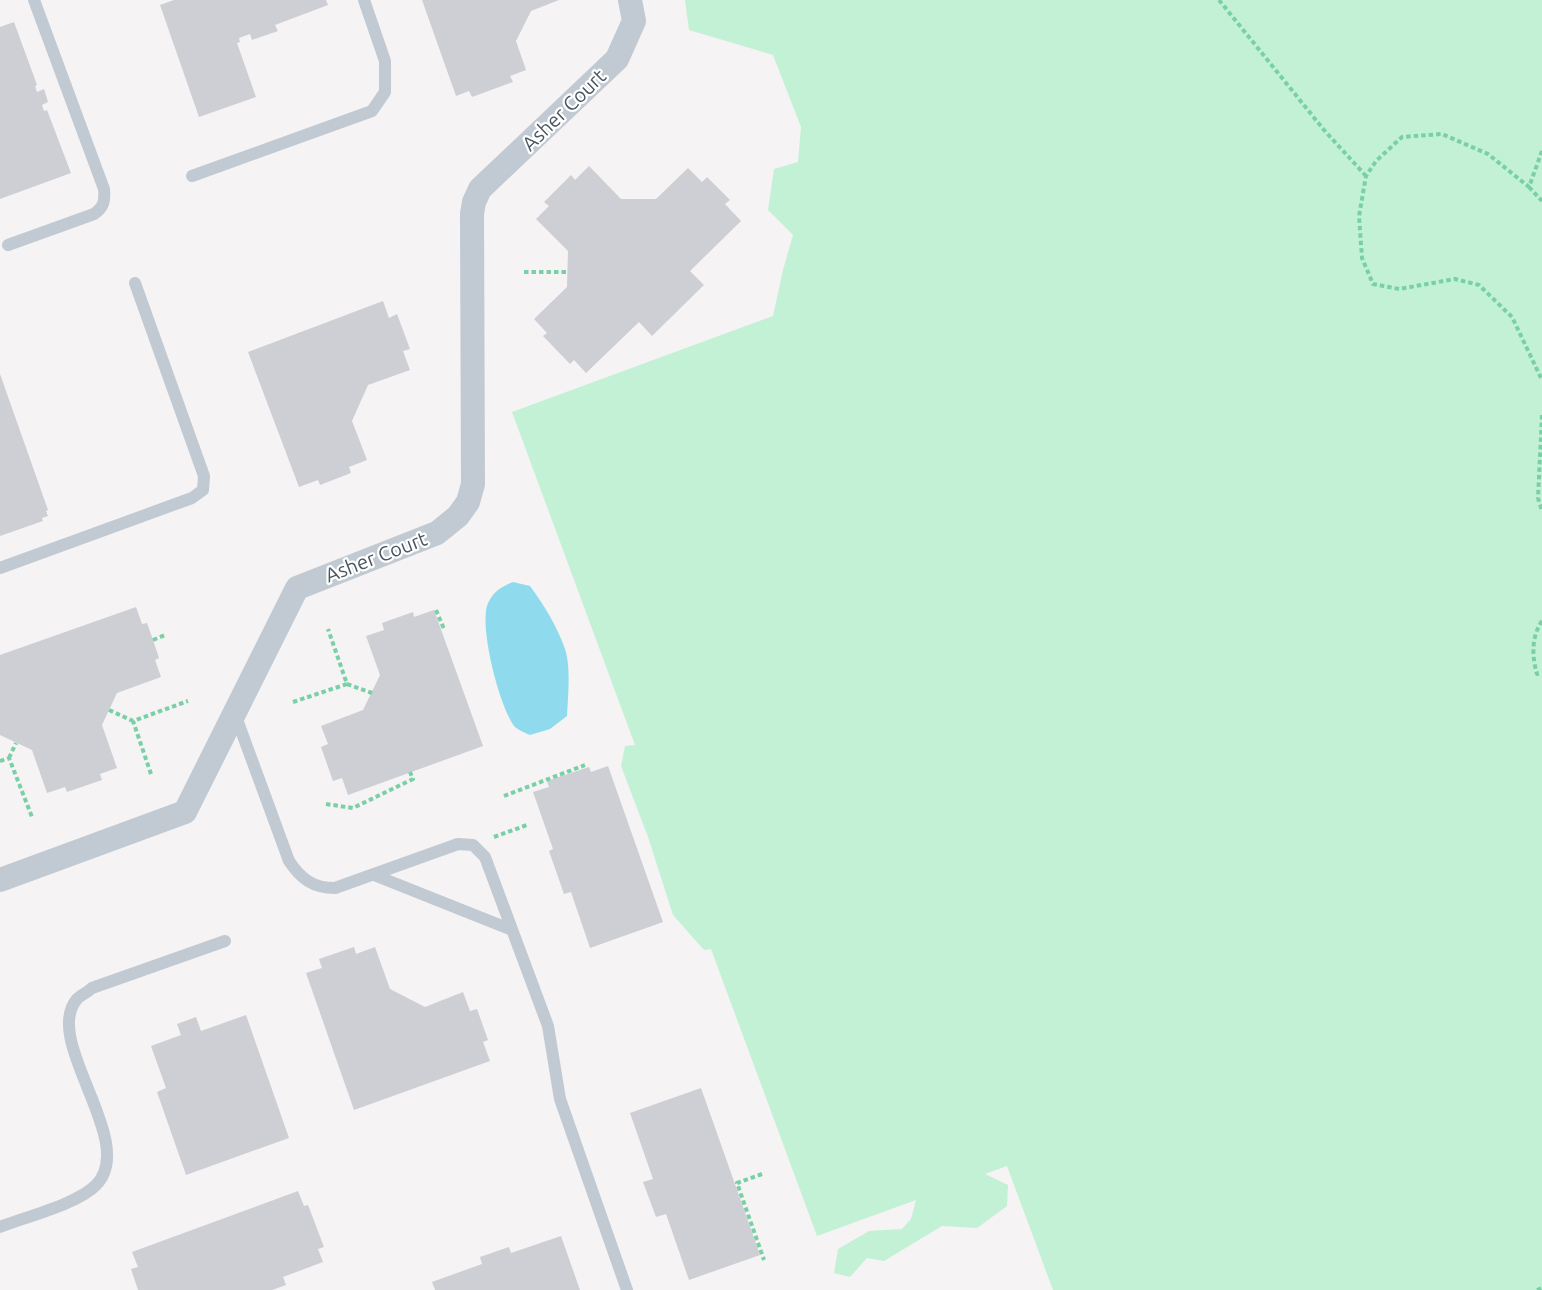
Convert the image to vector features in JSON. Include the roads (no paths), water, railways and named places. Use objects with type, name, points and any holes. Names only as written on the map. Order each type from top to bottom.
[{"type":"street","name":"Asher Court","points":[[0,880],[185,812],[297,588],[437,534],[458,516],[468,502],[473,483],[472,214],[474,202],[480,189],[616,59],[634,21],[630,0]]},
{"type":"lane","points":[[8,244],[94,214],[101,209],[105,200],[104,189],[34,0]]},
{"type":"lane","points":[[192,176],[372,111],[385,92],[385,61],[364,0]]},
{"type":"lane","points":[[0,567],[192,498],[203,490],[204,476],[135,283]]},
{"type":"lane","points":[[234,714],[289,861],[298,874],[316,886],[335,888],[458,844],[472,845],[485,857],[548,1026],[560,1099],[627,1290]]},
{"type":"lane","points":[[374,875],[512,930]]},
{"type":"lane","points":[[0,1227],[79,1198],[97,1185],[108,1164],[106,1142],[70,1038],[69,1018],[77,999],[92,988],[225,940]]},
{"type":"water","points":[[513,582],[530,586],[562,640],[568,664],[567,716],[550,729],[530,735],[514,726],[502,702],[492,667],[486,632],[487,606],[491,597]]}]
